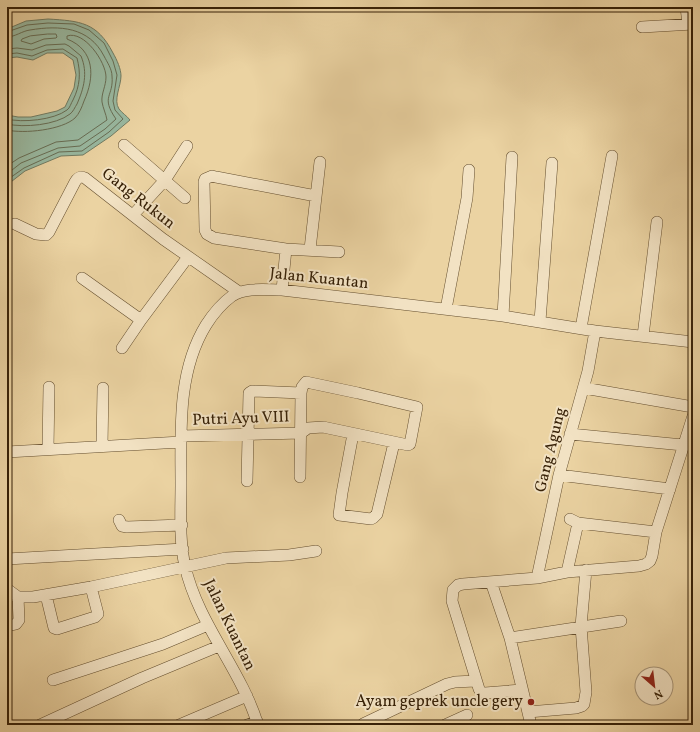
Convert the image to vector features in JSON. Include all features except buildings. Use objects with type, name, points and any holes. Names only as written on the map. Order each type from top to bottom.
[{"type":"street","points":[[642,27],[691,24],[686,7]]},
{"type":"street","points":[[124,145],[185,198]]},
{"type":"street","points":[[133,215],[165,180],[188,146]]},
{"type":"street","points":[[581,328],[612,156]]},
{"type":"street","points":[[503,316],[512,157]]},
{"type":"street","points":[[310,249],[320,162]]},
{"type":"street","points":[[540,321],[552,163]]},
{"type":"street","points":[[446,309],[466,207],[469,170]]},
{"type":"street","points":[[316,196],[212,176],[205,179],[205,230],[209,236],[286,249],[310,249],[340,252]]},
{"type":"street","name":"Gang Rukun","points":[[15,224],[36,234],[46,235],[75,182],[78,178],[85,178],[163,239],[239,292]]},
{"type":"street","points":[[643,336],[657,222]]},
{"type":"street","points":[[282,290],[286,249]]},
{"type":"street","points":[[122,348],[188,257]]},
{"type":"street","points":[[82,278],[141,320]]},
{"type":"street","name":"Jalan Kuantan","points":[[254,724],[247,696],[219,646],[193,591],[185,566],[183,549],[181,439],[183,396],[191,357],[200,336],[219,307],[239,292],[282,290],[503,316],[595,331],[693,342]]},
{"type":"street","name":"Gang Agung","points":[[537,578],[559,475],[588,371],[595,331]]},
{"type":"street","name":"Putri Ayu VIII","points":[[7,452],[181,439],[301,433],[312,427],[323,427],[407,446],[410,444],[418,409],[416,406],[306,382],[302,387],[301,393]]},
{"type":"street","points":[[48,449],[49,387]]},
{"type":"street","points":[[102,446],[103,388]]},
{"type":"street","points":[[584,388],[693,407]]},
{"type":"street","points":[[247,481],[249,393],[252,391],[301,393],[300,476]]},
{"type":"street","points":[[522,690],[481,692],[475,680],[452,601],[453,590],[458,585],[471,583],[537,578],[567,572],[639,566],[646,564],[650,561],[652,556],[656,532],[693,416]]},
{"type":"street","points":[[353,434],[339,515],[371,519],[376,516],[394,443]]},
{"type":"street","points":[[570,434],[683,445]]},
{"type":"street","points":[[559,475],[670,490]]},
{"type":"street","points":[[119,520],[122,526],[127,528],[182,525]]},
{"type":"street","points":[[567,572],[574,521],[656,532]]},
{"type":"street","points":[[7,559],[183,549]]},
{"type":"street","points":[[7,589],[18,598],[46,595],[92,587],[226,558],[289,555],[316,550]]},
{"type":"street","points":[[528,712],[576,708],[584,704],[586,692],[581,626],[586,570]]},
{"type":"street","points":[[491,582],[510,638],[531,725]]},
{"type":"street","points":[[46,595],[54,628],[57,629],[95,617],[98,614],[92,587]]},
{"type":"street","points":[[7,626],[16,624],[19,620],[18,598]]},
{"type":"street","points":[[510,638],[621,620]]},
{"type":"street","points":[[53,680],[163,644],[208,624]]},
{"type":"street","points":[[40,725],[142,678],[219,646]]},
{"type":"street","points":[[363,724],[447,684],[475,680]]},
{"type":"street","points":[[179,725],[247,696]]},
{"type":"street","points":[[445,725],[467,715]]},
{"type":"water","points":[[48,19],[78,22],[94,29],[101,35],[107,43],[120,70],[121,80],[117,97],[117,105],[130,120],[111,136],[83,155],[61,156],[25,171],[7,185],[7,115],[31,117],[57,111],[65,107],[74,88],[76,75],[73,60],[63,53],[47,53],[33,60],[17,57],[7,58],[7,29],[26,21]]},
{"type":"place","name":"Ayam geprek uncle gery","points":[[531,702]]}]
